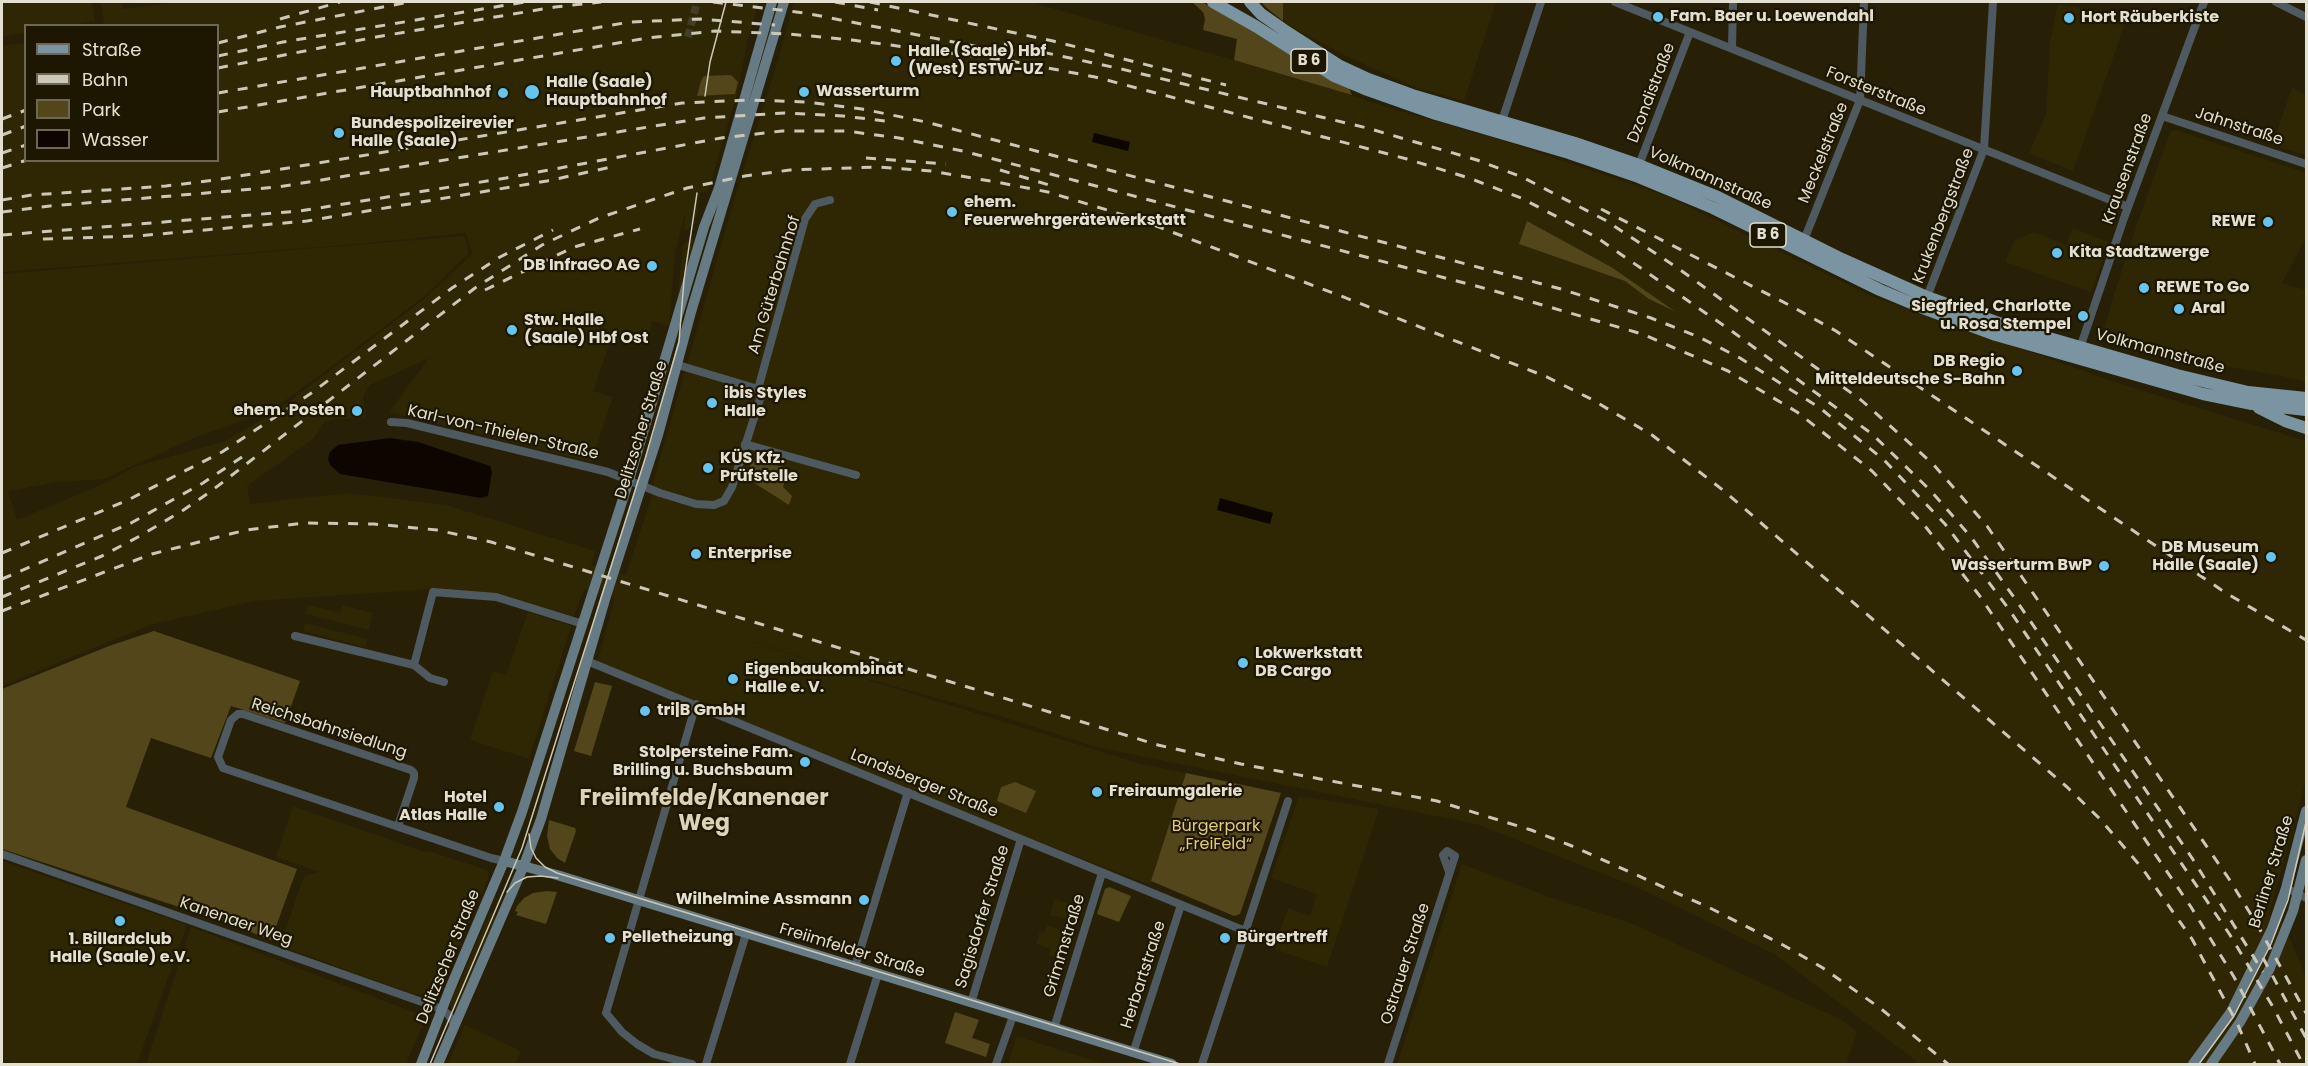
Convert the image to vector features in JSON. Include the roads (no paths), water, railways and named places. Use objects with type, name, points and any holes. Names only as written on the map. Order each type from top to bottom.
[{"type":"main road","name":"Delitzscher Straße","points":[[421,1065],[522,812],[629,480],[705,227],[722,178],[772,2]]},
{"type":"main road","name":"Delitzscher Straße","points":[[438,1065],[524,865],[642,486],[678,365],[691,312],[784,2]]},
{"type":"main road","points":[[1213,2],[1257,27]]},
{"type":"main road","name":"B 6","points":[[1228,2],[1257,27]]},
{"type":"main road","points":[[1244,2],[1261,14]]},
{"type":"main road","name":"Volkmannstraße","points":[[1250,2],[1261,14],[1340,66],[1412,95],[1639,165],[1718,197],[1927,297],[2004,325],[2177,375],[2248,392],[2307,398]]},
{"type":"main road","name":"Volkmannstraße","points":[[1257,27],[1334,76],[1365,89],[1436,114],[1559,150],[1636,176],[1713,208],[1880,290],[1996,335],[2203,394],[2252,404],[2303,410]]},
{"type":"main road","points":[[2252,404],[2285,421],[2307,428]]},
{"type":"main road","name":"Berliner Straße","points":[[2193,1065],[2214,1038],[2245,987],[2272,929],[2307,811]]},
{"type":"main road","name":"Berliner Straße","points":[[2211,1065],[2256,995],[2270,968],[2293,911],[2302,896],[2307,860]]},
{"type":"main road","points":[[504,861],[524,865]]},
{"type":"main road","name":"Freiimfelder Straße","points":[[524,865],[1172,1065]]},
{"type":"street","points":[[1502,121],[1540,2]]},
{"type":"street","name":"Forsterstraße","points":[[1615,2],[2128,207]]},
{"type":"street","points":[[1732,48],[1733,2]]},
{"type":"street","name":"Meckelstraße","points":[[1804,240],[1860,100],[1864,2]]},
{"type":"street","name":"Krukenbergstraße","points":[[1927,297],[1984,150],[1993,2]]},
{"type":"street","name":"Krausenstraße","points":[[2080,348],[2128,207],[2204,2]]},
{"type":"street","points":[[2276,2],[2307,17]]},
{"type":"street","name":"Dzondistraße","points":[[1639,165],[1690,32]]},
{"type":"street","name":"Jahnstraße","points":[[2162,116],[2307,164]]},
{"type":"street","name":"Am Güterbahnhof","points":[[642,486],[696,504],[714,505],[724,501],[732,487],[760,399],[758,388],[806,219],[815,204],[830,200]]},
{"type":"street","points":[[678,365],[758,388]]},
{"type":"street","name":"Karl-von-Thielen-Straße","points":[[391,422],[407,423],[608,472],[642,486]]},
{"type":"street","points":[[745,444],[856,475]]},
{"type":"street","points":[[414,665],[434,592],[496,597],[583,624]]},
{"type":"street","points":[[295,636],[414,665],[430,678],[444,682]]},
{"type":"street","name":"Landsberger Straße","points":[[587,661],[1247,932]]},
{"type":"street","points":[[692,1065],[654,1054],[637,1044],[622,1032],[606,1012],[696,704]]},
{"type":"street","name":"Reichsbahnsiedlung","points":[[243,714],[411,770],[414,778],[398,826],[223,768],[218,757],[231,720],[234,716],[243,714]]},
{"type":"street","points":[[855,967],[908,792]]},
{"type":"street","points":[[1202,1065],[1288,801]]},
{"type":"street","points":[[398,826],[504,861]]},
{"type":"street","name":"Sagisdorfer Straße","points":[[971,1003],[1021,839]]},
{"type":"street","name":"Kanenaer Weg","points":[[2,854],[442,1010],[455,1024]]},
{"type":"street","name":"Ostrauer Straße","points":[[1388,1065],[1449,872]]},
{"type":"street","name":"Grimmstraße","points":[[1054,1028],[1102,873]]},
{"type":"street","points":[[2286,888],[2302,896]]},
{"type":"street","name":"Herbartstraße","points":[[1133,1053],[1181,905]]},
{"type":"street","points":[[706,1065],[747,934]]},
{"type":"street","points":[[850,1065],[878,974]]},
{"type":"street","points":[[996,1065],[1013,1016]]},
{"type":"water","points":[[1094,133],[1130,142],[1128,151],[1092,142]]},
{"type":"water","points":[[390,438],[418,442],[490,466],[492,472],[488,496],[481,498],[340,474],[330,465],[328,459],[330,452],[338,445]]},
{"type":"water","points":[[1220,498],[1273,513],[1270,524],[1217,510]]},
{"type":"tunnel","points":[[688,37],[697,2]]},
{"type":"tram line","points":[[705,96],[710,62],[726,2]]},
{"type":"tram line","points":[[430,1064],[522,848],[645,459],[679,342],[684,280],[697,193]]},
{"type":"tram line","points":[[2199,1064],[2234,1016],[2271,944],[2288,900],[2306,822]]},
{"type":"tram line","points":[[529,834],[531,848],[536,858],[545,867],[557,873],[1180,1064]]},
{"type":"tram line","points":[[507,892],[515,883],[527,877],[558,878]]},
{"type":"railway","points":[[280,19],[340,2]]},
{"type":"railway","points":[[219,43],[280,27],[409,2]]},
{"type":"railway","points":[[219,56],[283,42],[525,2]]},
{"type":"railway","points":[[219,68],[376,37],[555,7],[601,2]]},
{"type":"railway","points":[[713,2],[805,13],[1015,54]]},
{"type":"railway","points":[[835,2],[878,10]]},
{"type":"railway","points":[[870,2],[1053,41],[1226,85]]},
{"type":"railway","points":[[219,93],[630,22],[700,19],[775,25]]},
{"type":"railway","points":[[219,112],[647,38],[715,31],[789,34],[1011,61],[1095,77],[1407,159],[1469,178],[1521,198],[1596,237],[1733,332],[1872,434],[1931,491],[1971,537],[2018,603],[2192,858],[2263,972]]},
{"type":"railway","points":[[1004,44],[1117,68],[1367,128],[1477,160],[1522,177],[1605,220],[1679,269],[1861,400],[1933,464],[1987,526],[2229,879],[2306,1013]]},
{"type":"railway","points":[[2,200],[32,195],[166,186],[215,180],[682,103],[750,100],[807,102],[862,109],[926,122],[1561,289],[1651,318],[1699,337],[1740,358],[1820,408],[1884,460],[1945,524],[2008,608],[2230,935],[2273,1007],[2303,1064]]},
{"type":"railway","points":[[2,119],[24,111]]},
{"type":"railway","points":[[2,212],[278,187],[704,118],[785,113],[885,121]]},
{"type":"railway","points":[[2,135],[24,127]]},
{"type":"railway","points":[[2,235],[300,211],[506,178],[721,138],[782,131],[846,131],[899,138],[963,151],[1491,290],[1642,334],[1728,371],[1797,412],[1872,471],[1925,526],[1979,595],[2191,907],[2234,977],[2280,1064]]},
{"type":"railway","points":[[2,153],[24,146]]},
{"type":"railway","points":[[866,158],[946,164]]},
{"type":"railway","points":[[2,168],[24,161]]},
{"type":"railway","points":[[43,239],[136,236],[307,221],[547,181],[616,166]]},
{"type":"railway","points":[[2,597],[102,556],[182,511],[210,492],[475,288],[542,245],[599,218],[687,188],[745,176],[790,170],[877,167],[931,171],[1048,192],[1140,220],[1547,377],[1591,399],[1652,435],[1724,491],[2067,787],[2100,819],[2142,868],[2192,939],[2237,1023],[2255,1064]]},
{"type":"railway","points":[[1000,170],[1049,185]]},
{"type":"railway","points":[[1601,209],[1836,331],[2226,593],[2306,640]]},
{"type":"railway","points":[[485,290],[574,247],[640,229]]},
{"type":"railway","points":[[2,553],[128,500],[222,452],[310,394],[452,288],[500,257],[553,230]]},
{"type":"railway","points":[[2,579],[131,523],[203,483],[242,457]]},
{"type":"railway","points":[[2,611],[152,554],[246,530],[305,523],[374,524],[437,530],[491,542],[1158,745],[1241,764],[1437,801],[1531,830],[1710,908],[1783,945],[1823,968],[1880,1008],[1948,1064]]},
{"type":"railway","points":[[2263,958],[2306,1038]]},
{"type":"place","name":"Fam. Baer u. Loewendahl","points":[[1658,17]]},
{"type":"place","name":"Hort Räuberkiste","points":[[2069,18]]},
{"type":"place","name":"Halle (Saale) Hbf (West) ESTW-UZ","points":[[896,61]]},
{"type":"place","name":"Halle (Saale) Hauptbahnhof","points":[[532,92]]},
{"type":"place","name":"Wasserturm","points":[[804,92]]},
{"type":"place","name":"Hauptbahnhof","points":[[503,93]]},
{"type":"place","name":"Bundespolizeirevier Halle (Saale)","points":[[339,133]]},
{"type":"place","name":"ehem. Feuerwehrgerätewerkstatt","points":[[952,212]]},
{"type":"place","name":"REWE","points":[[2268,222]]},
{"type":"place","name":"Kita Stadtzwerge","points":[[2057,253]]},
{"type":"place","name":"DB InfraGO AG","points":[[652,266]]},
{"type":"place","name":"REWE To Go","points":[[2144,288]]},
{"type":"place","name":"Aral","points":[[2179,309]]},
{"type":"place","name":"Siegfried, Charlotte u. Rosa Stempel","points":[[2083,316]]},
{"type":"place","name":"Stw. Halle (Saale) Hbf Ost","points":[[512,330]]},
{"type":"place","name":"DB Regio Mitteldeutsche S-Bahn","points":[[2017,371]]},
{"type":"place","name":"ibis Styles Halle","points":[[712,403]]},
{"type":"place","name":"ehem. Posten","points":[[357,411]]},
{"type":"place","name":"KÜS Kfz. Prüfstelle","points":[[708,468]]},
{"type":"place","name":"Enterprise","points":[[696,554]]},
{"type":"place","name":"DB Museum Halle (Saale)","points":[[2271,557]]},
{"type":"place","name":"Wasserturm BwP","points":[[2104,566]]},
{"type":"place","name":"Lokwerkstatt DB Cargo","points":[[1243,663]]},
{"type":"place","name":"Eigenbaukombinat Halle e. V.","points":[[733,679]]},
{"type":"place","name":"tri|B GmbH","points":[[645,711]]},
{"type":"place","name":"Stolpersteine Fam. Brilling u. Buchsbaum","points":[[805,762]]},
{"type":"place","name":"Freiraumgalerie","points":[[1097,792]]},
{"type":"place","name":"Hotel Atlas Halle","points":[[499,807]]},
{"type":"place","name":"Wilhelmine Assmann","points":[[864,900]]},
{"type":"place","name":"1. Billardclub Halle (Saale) e.V.","points":[[120,921]]},
{"type":"place","name":"Pelletheizung","points":[[610,938]]},
{"type":"place","name":"Bürgertreff","points":[[1225,938]]},
{"type":"district","name":"Freiimfelde/Kanenaer Weg","points":[[704,812]]},
{"type":"park label","name":"Bürgerpark „FreiFeld“","points":[[1216,836]]}]
